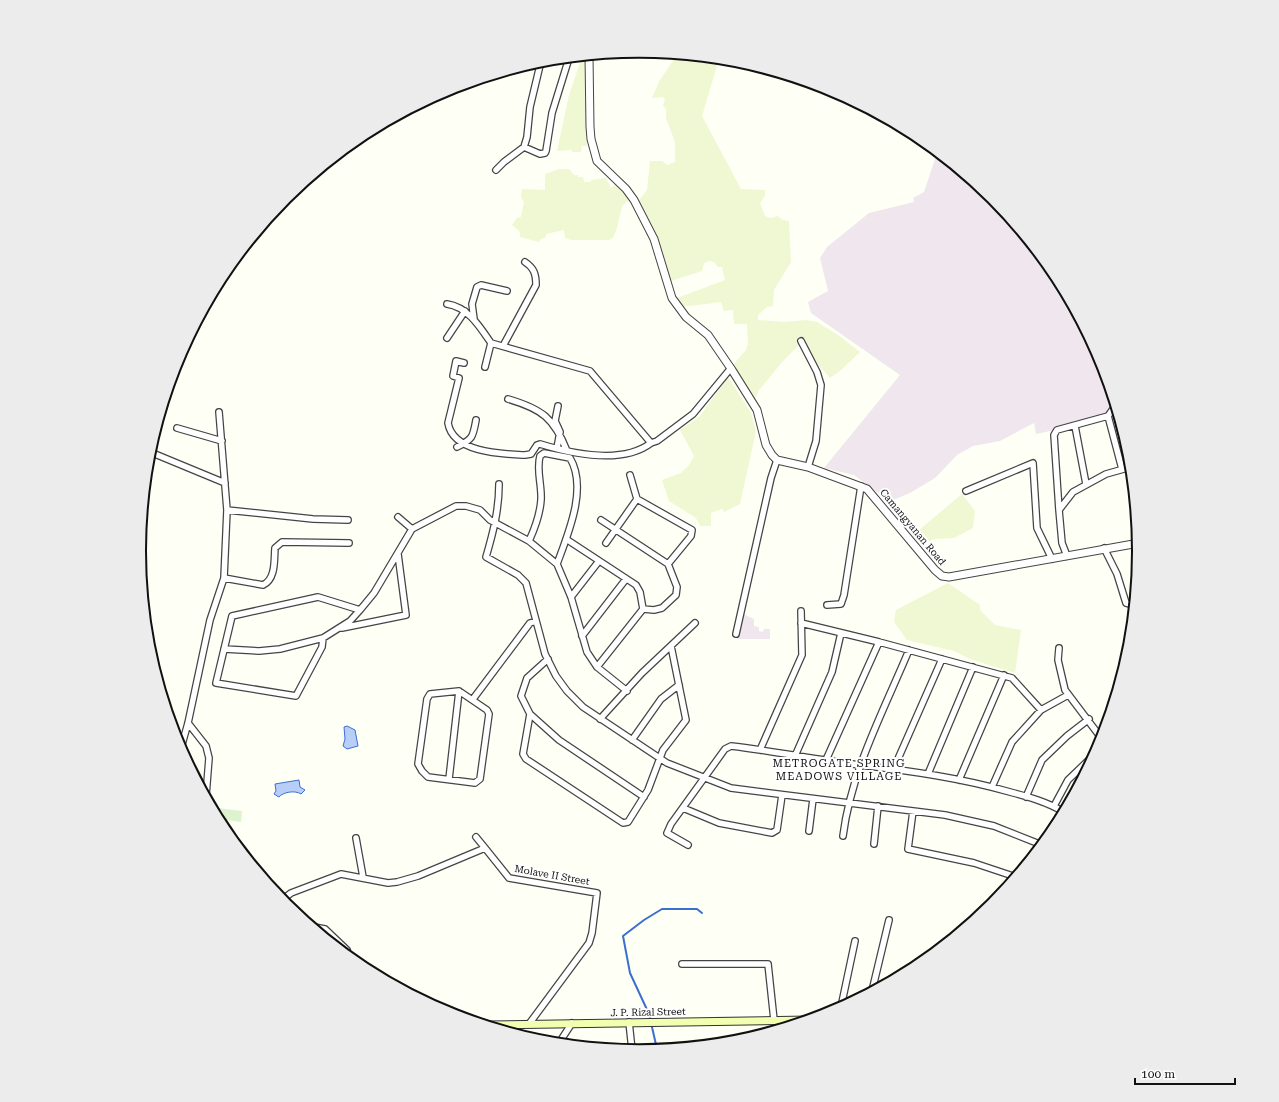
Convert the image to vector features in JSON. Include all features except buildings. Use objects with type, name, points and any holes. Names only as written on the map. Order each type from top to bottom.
[{"type":"main road","name":"J. P. Rizal Street","points":[[504,1025],[791,1020]]},
{"type":"street","points":[[589,61],[590,139],[597,161],[626,189],[634,200],[654,239],[672,298],[686,317],[708,335],[731,368],[757,410],[766,445],[777,460],[771,478],[736,634]]},
{"type":"street","points":[[524,147],[540,154],[545,153],[554,106],[566,63]]},
{"type":"street","points":[[496,170],[524,147],[527,137],[530,107],[540,68]]},
{"type":"street","points":[[503,346],[536,285],[536,276],[532,267],[525,262]]},
{"type":"street","points":[[474,319],[473,300],[477,287],[481,285],[507,291]]},
{"type":"street","points":[[447,304],[457,306],[474,319],[491,343],[590,371],[651,443]]},
{"type":"street","points":[[447,338],[465,312]]},
{"type":"street","points":[[801,341],[817,372],[821,385],[816,441],[808,468]]},
{"type":"street","points":[[486,367],[491,343]]},
{"type":"street","points":[[464,363],[456,361],[453,376],[459,378],[448,423],[449,430],[464,445],[480,450],[525,455],[531,454],[537,445],[540,444],[567,450],[609,456],[623,455],[657,441],[693,414],[731,368]]},
{"type":"street","points":[[508,399],[528,404],[550,419],[560,432],[557,448]]},
{"type":"street","points":[[558,406],[555,422],[567,450]]},
{"type":"street","points":[[1067,556],[1062,542],[1054,435],[1057,430],[1108,416],[1112,411]]},
{"type":"street","points":[[183,738],[188,723],[210,620],[224,578],[228,510],[219,412]]},
{"type":"street","points":[[1108,416],[1122,469]]},
{"type":"street","points":[[457,447],[464,445],[474,435],[476,420]]},
{"type":"street","points":[[1076,426],[1086,484]]},
{"type":"street","points":[[177,428],[222,441]]},
{"type":"street","points":[[529,541],[538,520],[541,499],[538,462],[540,456],[544,453],[570,458],[575,465],[578,485],[574,512],[557,564]]},
{"type":"street","points":[[156,455],[225,483]]},
{"type":"street","name":"Camangyanan Road","points":[[777,460],[808,468],[867,489],[878,500],[935,570],[942,576],[949,577],[1132,544]]},
{"type":"street","points":[[966,491],[1033,463],[1037,528],[1052,559]]},
{"type":"street","points":[[1059,510],[1073,492],[1106,474],[1125,468]]},
{"type":"street","points":[[630,475],[637,499],[692,530],[691,536],[668,564]]},
{"type":"street","points":[[499,484],[499,503],[496,523],[486,557],[518,575],[526,583],[548,659],[556,676],[567,691],[583,707],[600,719],[660,759],[731,788],[946,815],[994,826],[1037,843]]},
{"type":"street","points":[[827,605],[841,604],[844,596],[861,486]]},
{"type":"street","points":[[606,543],[637,499]]},
{"type":"street","points":[[224,649],[259,651],[280,649],[323,638],[350,621],[374,593],[412,529],[456,506],[466,506],[480,510],[496,523],[529,541],[557,564],[570,597],[587,652],[597,667],[627,692]]},
{"type":"street","points":[[228,510],[313,519],[348,520]]},
{"type":"street","points":[[398,517],[412,529]]},
{"type":"street","points":[[601,520],[668,564],[677,587],[676,595],[662,608],[654,610],[643,609]]},
{"type":"street","points":[[566,539],[636,585],[640,592],[643,609],[597,667]]},
{"type":"street","points":[[224,578],[263,585],[268,582],[272,576],[275,548],[282,542],[349,543]]},
{"type":"street","points":[[1104,548],[1117,574],[1126,603],[1129,604]]},
{"type":"street","points":[[337,629],[406,616],[398,554]]},
{"type":"street","points":[[570,597],[598,561]]},
{"type":"street","points":[[582,636],[626,579]]},
{"type":"street","points":[[323,638],[322,647],[296,696],[216,683],[232,616],[318,597],[360,610]]},
{"type":"street","points":[[760,750],[799,666],[802,655],[801,611]]},
{"type":"street","points":[[473,699],[530,623],[536,621]]},
{"type":"street","points":[[600,719],[627,692],[642,673],[695,623]]},
{"type":"street","points":[[801,624],[879,642],[1004,675],[1012,678],[1042,710]]},
{"type":"street","points":[[795,756],[832,672],[841,633]]},
{"type":"street","points":[[826,760],[879,642]]},
{"type":"street","points":[[530,714],[523,754],[526,758],[623,823],[628,822],[648,790],[663,750],[686,720],[671,646]]},
{"type":"street","points":[[1059,648],[1058,660],[1068,694],[1089,719],[1098,732]]},
{"type":"street","points":[[843,836],[849,802],[860,765],[909,650]]},
{"type":"street","points":[[548,659],[527,678],[521,696],[530,714],[559,740],[644,797]]},
{"type":"street","points":[[894,768],[942,659]]},
{"type":"street","points":[[928,774],[973,667]]},
{"type":"street","points":[[959,780],[1004,675]]},
{"type":"street","points":[[632,740],[661,699],[679,685]]},
{"type":"street","points":[[449,779],[459,691]]},
{"type":"street","points":[[459,691],[473,699],[487,710],[489,714],[480,779],[475,783],[428,777],[418,764],[427,699],[430,694],[459,691]]},
{"type":"street","points":[[992,787],[1012,742],[1042,710],[1068,694]]},
{"type":"street","points":[[1026,796],[1042,760],[1067,736],[1089,719]]},
{"type":"street","points":[[188,723],[206,746],[210,758],[207,786]]},
{"type":"street","points":[[688,845],[667,833],[725,748],[730,746],[928,774],[992,787],[1026,796],[1059,809]]},
{"type":"street","points":[[1054,806],[1068,780],[1084,765]]},
{"type":"street","points":[[683,808],[719,824],[772,833],[777,830],[782,794]]},
{"type":"street","points":[[809,831],[813,799]]},
{"type":"street","points":[[874,844],[878,806]]},
{"type":"street","points":[[913,811],[908,849],[974,863],[1011,875]]},
{"type":"street","points":[[287,896],[291,893],[341,874],[388,883],[418,876],[485,848],[476,837]]},
{"type":"street","points":[[356,838],[363,877]]},
{"type":"street","name":"Molave II Street","points":[[485,848],[509,878],[597,893],[592,933],[589,942],[529,1024]]},
{"type":"street","points":[[874,985],[889,920]]},
{"type":"street","points":[[322,929],[333,937]]},
{"type":"street","points":[[843,1000],[856,941]]},
{"type":"street","points":[[682,964],[768,964],[774,1020]]},
{"type":"street","points":[[629,1022],[631,1044]]},
{"type":"street","points":[[562,1038],[572,1023]]},
{"type":"shaded area","points":[[936,157],[965,180],[1010,226],[1031,251],[1049,277],[1082,333],[1095,362],[1114,416],[1036,434],[1034,423],[1000,441],[973,446],[957,455],[935,478],[910,493],[893,500],[881,495],[854,475],[824,468],[900,375],[811,313],[808,302],[828,291],[820,258],[827,247],[869,213],[914,202],[913,198],[924,192]]},
{"type":"shaded area","points":[[743,614],[754,619],[754,626],[759,627],[759,631],[763,632],[764,629],[770,629],[770,639],[737,639]]},
{"type":"green space","points":[[674,59],[717,64],[702,116],[741,189],[765,190],[765,196],[760,203],[765,216],[770,218],[778,216],[782,220],[789,221],[791,262],[774,290],[773,306],[767,307],[758,315],[758,320],[786,322],[806,320],[817,322],[838,335],[860,352],[840,371],[830,378],[800,344],[783,361],[759,390],[755,399],[733,365],[746,350],[748,343],[747,324],[734,324],[733,310],[724,311],[721,302],[682,307],[677,298],[725,280],[722,267],[718,267],[714,262],[710,261],[704,263],[702,271],[671,281],[657,236],[639,200],[647,190],[650,161],[662,161],[667,165],[675,162],[675,142],[666,118],[666,109],[663,105],[665,99],[663,97],[652,98],[660,80]]},
{"type":"green space","points":[[580,61],[587,61],[587,146],[582,146],[581,152],[572,152],[572,150],[557,151],[569,95]]},
{"type":"green space","points":[[559,169],[569,169],[574,175],[583,177],[584,182],[591,182],[591,180],[606,178],[611,188],[614,186],[615,182],[622,188],[630,199],[622,206],[613,238],[609,240],[571,240],[565,238],[564,230],[546,234],[545,238],[541,239],[539,242],[520,237],[520,232],[512,225],[517,218],[521,217],[524,202],[521,197],[522,189],[545,190],[545,174]]},
{"type":"green space","points":[[728,377],[751,413],[756,431],[740,504],[724,512],[722,509],[711,513],[711,526],[700,526],[696,518],[669,501],[662,480],[681,473],[689,465],[694,456],[680,430],[700,416]]},
{"type":"green space","points":[[962,494],[975,511],[973,528],[954,538],[935,539],[920,544],[912,536]]},
{"type":"green space","points":[[948,583],[980,605],[980,610],[995,625],[1021,630],[1015,673],[970,659],[954,651],[907,640],[894,622],[896,610]]},
{"type":"green space","points":[[220,808],[242,811],[241,822],[227,820]]},
{"type":"water","points":[[347,726],[355,730],[358,746],[347,749],[343,746],[345,739],[344,727]]},
{"type":"water","points":[[299,780],[300,787],[305,790],[301,794],[289,792],[279,797],[274,794],[276,791],[275,784]]},
{"type":"waterway","points":[[656,1044],[649,1014],[630,973],[623,936],[644,920],[662,909],[697,909],[702,913]]},
{"type":"district","name":"METROGATE SPRING MEADOWS VILLAGE","points":[[839,769]]}]
